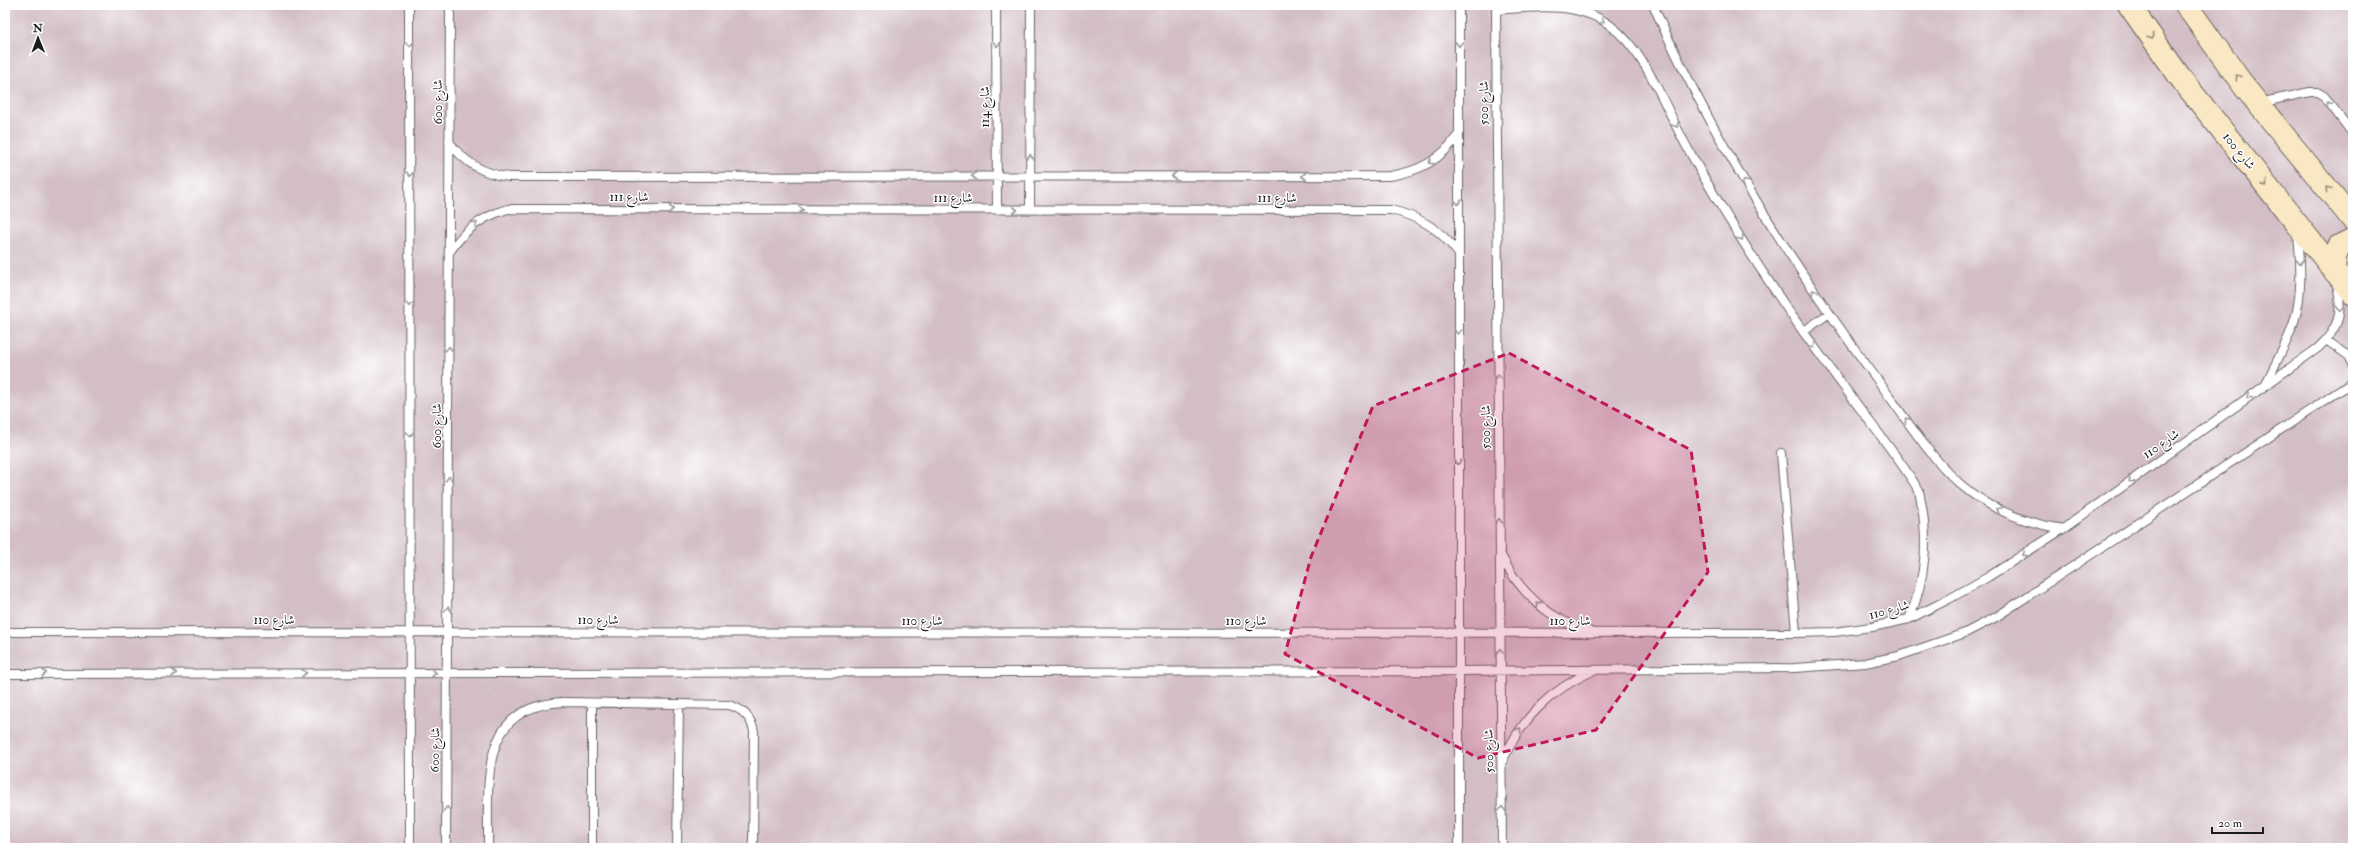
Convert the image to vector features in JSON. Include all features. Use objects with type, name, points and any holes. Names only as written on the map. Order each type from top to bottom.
[{"type":"street","name":"شارع 100","points":[[2129,5],[2182,80],[2353,294]]},
{"type":"street","points":[[2186,5],[2217,50],[2258,103],[2353,220]]},
{"type":"street","points":[[2334,271],[2335,257],[2339,246],[2353,239]]},
{"type":"lane","name":"شارع 600","points":[[410,5],[410,848]]},
{"type":"lane","name":"شارع 600","points":[[446,848],[450,5]]},
{"type":"lane","name":"شارع 114","points":[[996,5],[997,210]]},
{"type":"lane","points":[[1030,210],[1031,5]]},
{"type":"lane","name":"شارع 500","points":[[1459,5],[1459,848]]},
{"type":"lane","points":[[1653,5],[1721,144],[1828,314],[1935,457],[1961,484],[1986,503],[2009,514],[2038,524],[2063,529]]},
{"type":"lane","points":[[1496,7],[1535,7],[1573,10],[1592,16],[1609,25],[1625,37],[1637,52],[1719,202],[1803,332],[1919,491],[1924,512],[1926,556],[1917,600],[1909,619]]},
{"type":"lane","name":"شارع 500","points":[[1496,7],[1502,848]]},
{"type":"lane","points":[[2258,103],[2310,92],[2317,92],[2324,96],[2353,134]]},
{"type":"lane","name":"شارع 111","points":[[450,142],[469,163],[494,175],[509,177],[1390,176],[1407,174],[1432,162],[1449,148],[1458,135]]},
{"type":"lane","name":"شارع 111","points":[[449,253],[468,229],[487,217],[508,209],[1391,210],[1422,220],[1448,240],[1458,253]]},
{"type":"lane","points":[[2266,385],[2292,326],[2298,306],[2300,277],[2297,224]]},
{"type":"lane","name":"شارع 110","points":[[5,632],[1796,633],[1834,632],[1872,628],[1909,619],[1988,577],[2063,529],[2266,385],[2326,340],[2336,325],[2341,303],[2334,271]]},
{"type":"lane","points":[[1803,332],[1828,314]]},
{"type":"lane","points":[[2326,340],[2349,356],[2353,364]]},
{"type":"lane","points":[[5,674],[1500,671],[1830,666],[1886,659],[1933,646],[1965,633],[1996,617],[2353,382]]},
{"type":"lane","points":[[1781,454],[1796,633]]},
{"type":"lane","points":[[1499,552],[1516,581],[1539,606],[1567,623],[1598,633]]},
{"type":"lane","points":[[1501,765],[1514,737],[1537,707],[1554,692],[1594,670]]},
{"type":"lane","points":[[488,848],[490,759],[496,742],[505,728],[517,716],[532,707],[549,702],[729,705],[741,710],[750,719],[754,731],[753,848]]},
{"type":"lane","points":[[592,703],[592,848]]},
{"type":"lane","points":[[677,848],[679,704]]},
{"type":"highlighted area","points":[[1509,353],[1691,450],[1708,572],[1596,730],[1478,758],[1285,654],[1311,557],[1373,406]]},
{"type":"shaded area","points":[[5,5],[2353,5],[2353,848],[5,848]]}]
